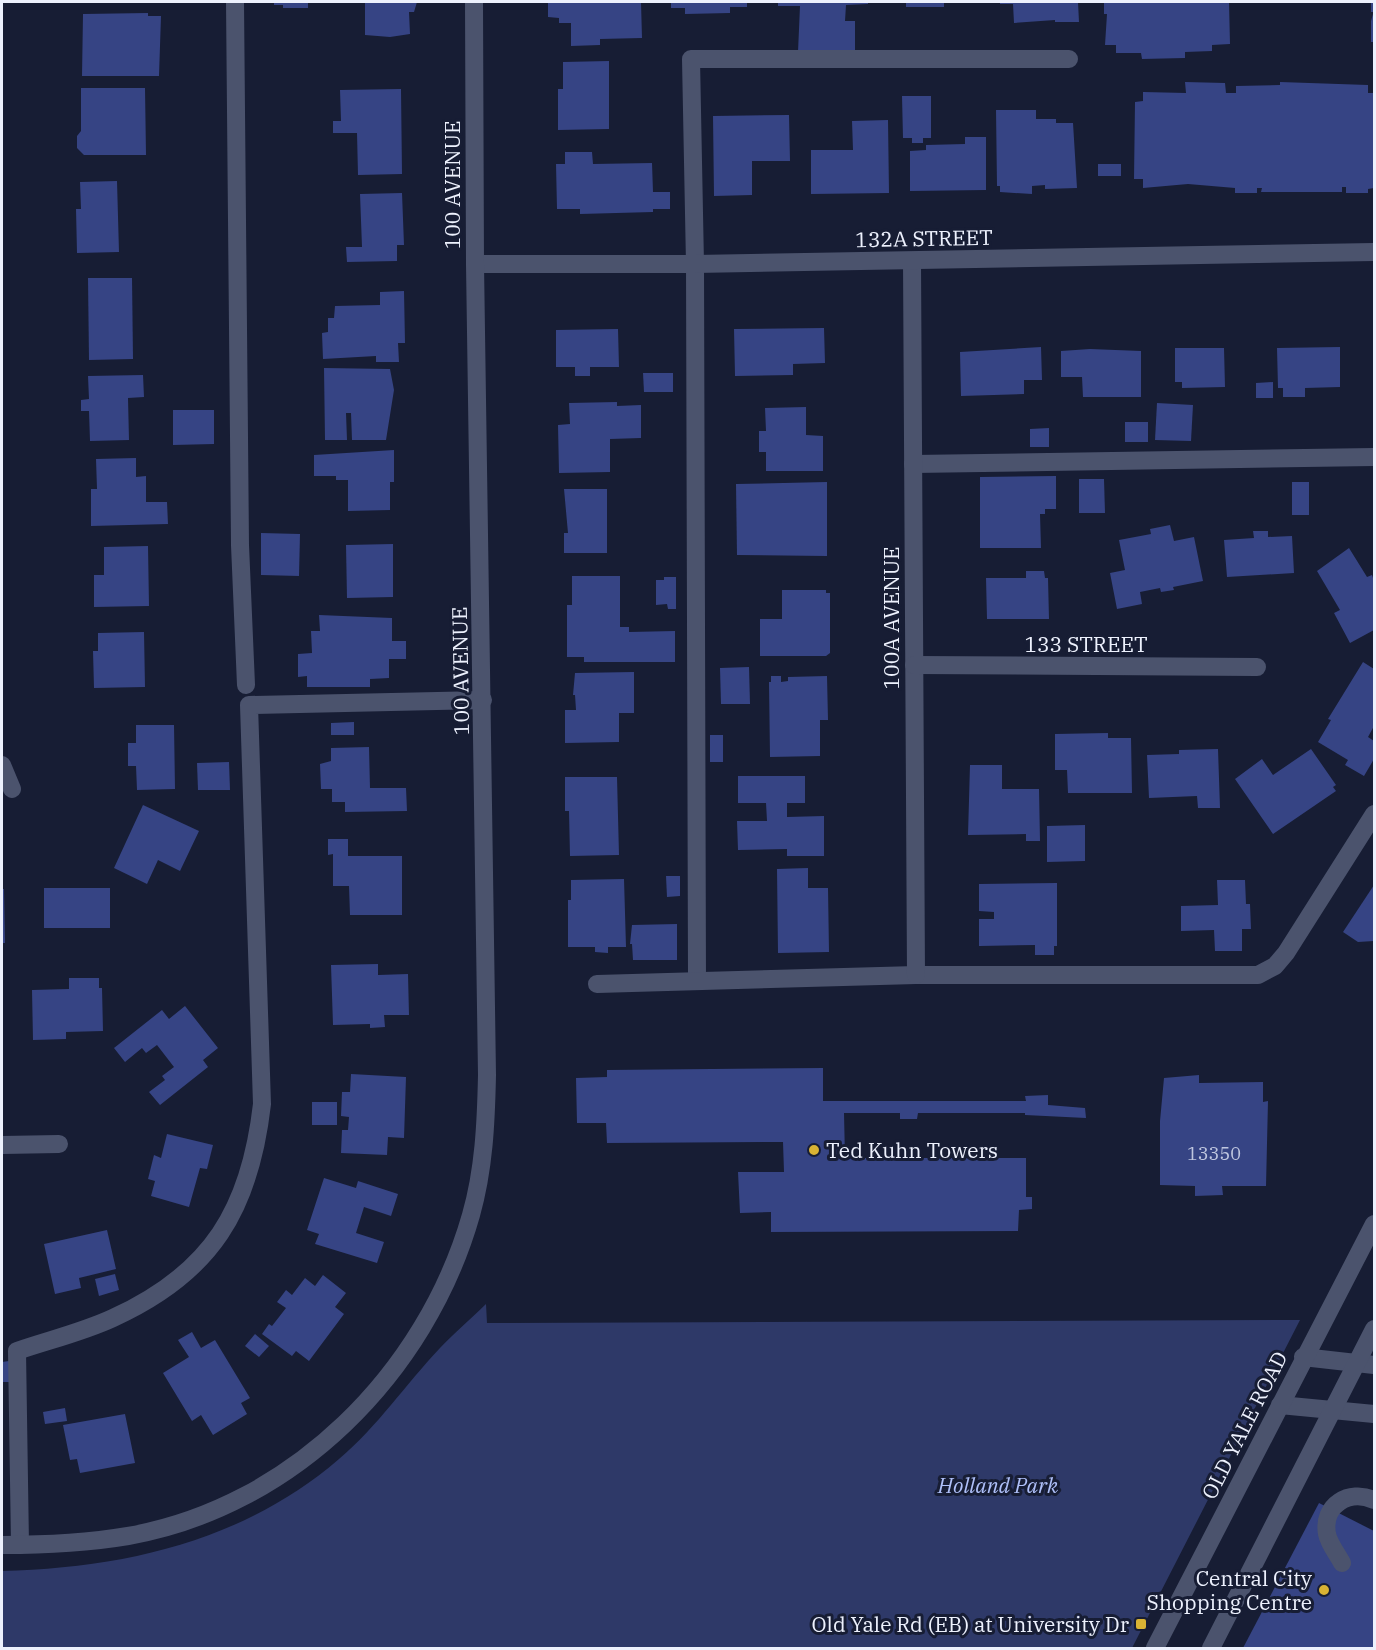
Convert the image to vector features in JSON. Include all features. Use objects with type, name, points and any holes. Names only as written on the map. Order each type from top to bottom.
[{"type":"street","points":[[235,2],[240,545],[246,685]]},
{"type":"street","name":"100 AVENUE","points":[[11,1545],[80,1542],[130,1536],[179,1523],[251,1492],[287,1471],[329,1439],[369,1400],[399,1362],[444,1289],[471,1214],[481,1170],[486,1128],[474,2]]},
{"type":"street","points":[[697,980],[695,264],[691,59],[1069,60]]},
{"type":"street","name":"132A STREET","points":[[475,264],[695,264],[1374,252]]},
{"type":"street","name":"100A AVENUE","points":[[912,261],[916,975]]},
{"type":"street","points":[[913,464],[1374,457]]},
{"type":"street","name":"133 STREET","points":[[914,665],[1257,667]]},
{"type":"street","points":[[11,1545],[17,1351],[111,1319],[144,1302],[193,1266],[234,1214],[254,1156],[262,1104],[249,705],[483,700]]},
{"type":"street","points":[[2,765],[12,789]]},
{"type":"street","points":[[597,984],[916,975],[1258,975],[1275,966],[1286,953],[1374,814]]},
{"type":"street","points":[[2,1145],[59,1144]]},
{"type":"street","name":"OLD YALE ROAD","points":[[1155,1648],[1303,1357],[1374,1224]]},
{"type":"street","points":[[1211,1648],[1333,1410],[1366,1364],[1374,1329]]},
{"type":"street","points":[[1303,1357],[1366,1364]]},
{"type":"street","points":[[1280,1405],[1374,1414]]},
{"type":"street","points":[[1342,1563],[1327,1536],[1327,1516],[1333,1505],[1344,1498],[1358,1496],[1374,1500]]},
{"type":"green space","name":"Holland Park","points":[[486,1304],[487,1323],[1300,1320],[1132,1648],[2,1648],[2,1571],[93,1564],[137,1556],[181,1545],[223,1530],[263,1511],[302,1487],[339,1459],[379,1419],[440,1348]]},
{"type":"building","points":[[274,2],[308,2],[308,8],[283,8],[283,5],[274,5]]},
{"type":"building","points":[[365,2],[417,2],[414,12],[409,12],[410,34],[390,37],[365,35]]},
{"type":"building","points":[[548,2],[641,2],[642,38],[600,39],[600,45],[571,46],[571,23],[559,23],[559,18],[548,17]]},
{"type":"building","points":[[671,2],[747,2],[747,7],[730,7],[730,13],[685,14],[685,8],[671,8]]},
{"type":"building","points":[[778,2],[868,2],[868,4],[846,5],[845,21],[855,21],[855,52],[798,52],[800,6],[778,6]]},
{"type":"building","points":[[906,2],[944,2],[944,7],[906,7]]},
{"type":"building","points":[[1000,2],[1078,2],[1079,22],[1055,22],[1055,20],[1014,23],[1013,4],[1000,4]]},
{"type":"building","points":[[1104,2],[1229,2],[1230,44],[1212,45],[1212,51],[1185,52],[1185,58],[1142,59],[1141,53],[1116,53],[1116,45],[1105,45],[1107,14],[1104,14]]},
{"type":"building","points":[[1371,2],[1374,2],[1374,12],[1371,12]]},
{"type":"building","points":[[148,13],[148,16],[161,16],[159,76],[82,76],[83,14]]},
{"type":"building","points":[[1373,14],[1374,42],[1371,42],[1371,21]]},
{"type":"building","points":[[609,61],[609,129],[558,130],[558,89],[563,89],[563,62]]},
{"type":"building","points":[[1185,82],[1225,83],[1226,93],[1236,93],[1236,86],[1280,85],[1280,82],[1368,85],[1368,93],[1374,93],[1374,188],[1368,189],[1368,193],[1346,193],[1346,187],[1342,187],[1342,192],[1261,192],[1262,188],[1257,188],[1257,193],[1235,193],[1235,188],[1188,184],[1143,188],[1143,179],[1134,179],[1135,102],[1143,101],[1143,92],[1186,93]]},
{"type":"building","points":[[81,88],[145,88],[146,155],[84,155],[77,148],[77,136],[81,131]]},
{"type":"building","points":[[401,89],[402,174],[358,175],[357,133],[333,133],[333,121],[341,121],[340,90]]},
{"type":"building","points":[[902,96],[931,96],[931,138],[923,138],[923,143],[912,143],[912,138],[903,138]]},
{"type":"building","points":[[996,110],[1036,110],[1036,119],[1056,119],[1056,123],[1073,123],[1077,188],[1045,189],[1045,185],[1032,186],[1032,194],[1000,192],[1000,186],[997,186]]},
{"type":"building","points":[[789,115],[790,161],[752,161],[752,195],[714,196],[713,116]]},
{"type":"building","points":[[888,120],[889,193],[811,194],[811,150],[853,150],[852,121]]},
{"type":"building","points":[[965,137],[986,137],[986,190],[910,191],[910,151],[926,150],[926,145],[965,144]]},
{"type":"building","points":[[565,152],[592,152],[593,164],[652,163],[653,192],[670,192],[670,209],[653,209],[653,212],[580,214],[580,209],[557,209],[556,164],[565,164]]},
{"type":"building","points":[[1098,164],[1121,164],[1121,176],[1098,176]]},
{"type":"building","points":[[117,181],[119,252],[77,253],[76,209],[81,209],[80,182]]},
{"type":"building","points":[[402,193],[404,245],[397,245],[397,261],[347,262],[346,247],[362,247],[360,194]]},
{"type":"building","points":[[88,278],[132,278],[133,359],[89,360]]},
{"type":"building","points":[[404,291],[405,343],[398,343],[399,362],[376,362],[376,356],[323,359],[322,333],[328,332],[328,318],[334,318],[335,306],[380,305],[380,292]]},
{"type":"building","points":[[824,328],[825,363],[793,364],[793,375],[735,376],[734,329]]},
{"type":"building","points":[[618,329],[619,367],[590,367],[590,376],[575,376],[575,367],[556,367],[556,330]]},
{"type":"building","points":[[1041,347],[1042,380],[1024,380],[1024,394],[961,396],[960,352]]},
{"type":"building","points":[[1340,347],[1340,387],[1305,388],[1305,397],[1283,397],[1283,388],[1278,388],[1277,348]]},
{"type":"building","points":[[1175,348],[1224,348],[1225,387],[1182,388],[1182,382],[1175,382]]},
{"type":"building","points":[[1090,349],[1141,351],[1141,397],[1083,397],[1082,377],[1061,377],[1061,351]]},
{"type":"building","points":[[324,368],[390,369],[394,390],[386,440],[352,440],[351,413],[346,413],[347,440],[325,440]]},
{"type":"building","points":[[643,373],[673,373],[673,392],[644,392]]},
{"type":"building","points":[[143,375],[144,397],[128,398],[129,440],[90,441],[89,411],[81,411],[81,400],[89,399],[88,376]]},
{"type":"building","points":[[1273,382],[1273,398],[1256,398],[1256,383]]},
{"type":"building","points":[[617,402],[617,406],[641,405],[641,438],[610,439],[610,472],[559,473],[558,425],[570,424],[569,403]]},
{"type":"building","points":[[1157,403],[1193,405],[1191,441],[1155,440]]},
{"type":"building","points":[[806,407],[806,435],[823,436],[823,471],[766,471],[766,452],[759,452],[759,431],[766,431],[765,408]]},
{"type":"building","points":[[173,410],[214,410],[214,444],[173,445]]},
{"type":"building","points":[[1125,422],[1148,422],[1148,442],[1125,442]]},
{"type":"building","points":[[1049,428],[1049,447],[1030,447],[1030,429]]},
{"type":"building","points":[[394,450],[394,482],[390,482],[390,510],[348,511],[348,480],[336,480],[336,476],[314,476],[314,455]]},
{"type":"building","points":[[136,458],[136,477],[146,476],[146,502],[167,502],[168,524],[91,526],[91,489],[97,489],[96,459]]},
{"type":"building","points":[[1056,476],[1056,509],[1045,509],[1045,514],[1040,514],[1041,548],[980,548],[980,477]]},
{"type":"building","points":[[1079,479],[1104,479],[1105,513],[1079,513]]},
{"type":"building","points":[[827,482],[827,556],[737,555],[736,484]]},
{"type":"building","points":[[1292,482],[1309,482],[1309,515],[1292,515]]},
{"type":"building","points":[[564,489],[607,489],[607,553],[564,553],[564,533],[568,533]]},
{"type":"building","points":[[1170,525],[1174,541],[1194,537],[1203,581],[1173,587],[1174,590],[1161,592],[1160,588],[1140,592],[1142,604],[1117,609],[1110,573],[1125,570],[1119,540],[1151,534],[1150,529]]},
{"type":"building","points":[[1253,531],[1268,531],[1268,537],[1292,536],[1294,573],[1227,577],[1224,540],[1254,538]]},
{"type":"building","points":[[261,533],[300,534],[299,576],[261,575]]},
{"type":"building","points":[[393,544],[393,597],[347,598],[346,545]]},
{"type":"building","points":[[148,546],[149,606],[94,607],[94,575],[104,575],[104,547]]},
{"type":"building","points":[[1349,548],[1367,577],[1372,575],[1374,581],[1374,630],[1350,643],[1334,613],[1340,610],[1317,571]]},
{"type":"building","points":[[1026,571],[1044,571],[1045,578],[1048,578],[1049,619],[987,619],[986,578],[1026,578]]},
{"type":"building","points":[[572,576],[620,576],[620,627],[629,627],[629,632],[675,631],[675,662],[584,662],[584,657],[567,657],[567,605],[572,605]]},
{"type":"building","points":[[664,577],[676,577],[676,609],[668,609],[667,604],[656,605],[656,580],[664,580]]},
{"type":"building","points":[[782,590],[826,590],[826,593],[830,593],[830,653],[826,656],[760,656],[760,619],[782,619]]},
{"type":"building","points":[[319,615],[392,618],[392,641],[406,641],[406,659],[389,659],[389,678],[370,679],[370,687],[307,687],[307,676],[298,677],[298,654],[312,653],[311,631],[320,631]]},
{"type":"building","points":[[144,632],[145,687],[94,688],[93,651],[98,651],[98,633]]},
{"type":"building","points":[[1363,662],[1374,669],[1374,726],[1368,737],[1374,741],[1374,759],[1364,776],[1345,765],[1348,760],[1318,742],[1331,720],[1328,719]]},
{"type":"building","points":[[749,667],[750,704],[721,704],[720,668]]},
{"type":"building","points":[[634,672],[634,713],[619,713],[619,742],[565,743],[565,710],[576,710],[575,695],[573,695],[575,673]]},
{"type":"building","points":[[771,676],[781,676],[781,682],[788,681],[788,677],[827,676],[828,720],[820,720],[820,756],[770,757],[769,682],[771,682]]},
{"type":"building","points":[[354,722],[354,735],[331,735],[331,723]]},
{"type":"building","points":[[136,725],[174,725],[175,789],[137,790],[136,766],[128,766],[128,743],[136,743]]},
{"type":"building","points":[[1108,733],[1108,738],[1131,738],[1132,793],[1068,793],[1067,770],[1055,770],[1055,734]]},
{"type":"building","points":[[710,735],[723,735],[723,762],[710,762]]},
{"type":"building","points":[[369,747],[370,788],[406,788],[407,811],[345,812],[345,802],[332,802],[332,789],[321,789],[320,764],[331,761],[331,748]]},
{"type":"building","points":[[1218,749],[1220,808],[1198,808],[1197,796],[1149,798],[1147,755],[1179,754],[1179,750]]},
{"type":"building","points":[[1311,749],[1336,785],[1333,787],[1336,791],[1273,834],[1235,779],[1262,759],[1273,775]]},
{"type":"building","points":[[229,762],[230,790],[198,790],[197,763]]},
{"type":"building","points":[[970,765],[1002,765],[1002,789],[1039,789],[1040,841],[1026,841],[1026,834],[968,835]]},
{"type":"building","points":[[738,776],[805,776],[805,803],[787,803],[787,817],[824,816],[824,856],[787,856],[787,849],[738,850],[737,821],[767,821],[766,803],[738,803]]},
{"type":"building","points":[[565,777],[617,777],[619,855],[570,856],[569,811],[565,811]]},
{"type":"building","points":[[143,805],[199,831],[180,871],[158,860],[147,884],[114,868]]},
{"type":"building","points":[[1085,825],[1085,861],[1047,862],[1047,826]]},
{"type":"building","points":[[328,839],[348,839],[348,856],[402,856],[402,915],[350,915],[349,886],[333,886],[333,854],[328,855]]},
{"type":"building","points":[[808,868],[808,888],[828,888],[829,952],[778,953],[777,869]]},
{"type":"building","points":[[666,876],[680,876],[680,896],[667,897]]},
{"type":"building","points":[[624,879],[626,947],[608,947],[608,953],[595,952],[595,947],[568,947],[568,900],[571,900],[571,880]]},
{"type":"building","points":[[1217,880],[1245,880],[1246,904],[1250,904],[1251,929],[1242,929],[1242,951],[1215,951],[1214,930],[1181,931],[1181,906],[1218,905]]},
{"type":"building","points":[[1057,883],[1057,946],[1054,946],[1054,955],[1035,955],[1035,945],[979,946],[979,919],[994,919],[994,912],[979,911],[979,884]]},
{"type":"building","points":[[1374,885],[1374,941],[1358,942],[1343,932]]},
{"type":"building","points":[[44,888],[110,888],[110,928],[44,928]]},
{"type":"building","points":[[2,889],[4,889],[5,943],[2,943]]},
{"type":"building","points":[[677,924],[677,960],[633,960],[632,944],[630,944],[632,925]]},
{"type":"building","points":[[378,964],[378,975],[408,974],[409,1015],[384,1015],[385,1027],[370,1028],[370,1024],[333,1025],[331,965]]},
{"type":"building","points":[[69,978],[99,978],[99,988],[102,988],[103,1031],[66,1032],[66,1039],[33,1040],[32,990],[69,989]]},
{"type":"building","points":[[185,1006],[218,1048],[203,1060],[208,1067],[160,1105],[149,1092],[165,1080],[162,1076],[174,1067],[157,1045],[146,1053],[142,1048],[125,1062],[114,1048],[162,1010],[169,1019]]},
{"type":"building","name":"Ted Kuhn Towers","points":[[823,1068],[823,1101],[1026,1101],[1025,1096],[1048,1095],[1048,1105],[1085,1108],[1086,1118],[1025,1115],[1025,1113],[918,1113],[917,1119],[900,1119],[900,1113],[844,1113],[845,1158],[1026,1158],[1026,1197],[1032,1197],[1032,1209],[1019,1210],[1018,1231],[771,1232],[771,1212],[740,1213],[738,1172],[784,1172],[783,1142],[607,1143],[606,1123],[577,1123],[576,1078],[607,1077],[607,1070]]},
{"type":"building","points":[[351,1074],[406,1077],[404,1138],[388,1137],[387,1155],[341,1153],[342,1130],[348,1130],[349,1117],[341,1116],[342,1092],[350,1092]]},
{"type":"building","points":[[1199,1075],[1199,1083],[1263,1082],[1263,1102],[1268,1101],[1266,1186],[1222,1186],[1223,1195],[1195,1196],[1195,1186],[1160,1185],[1160,1121],[1164,1078]]},
{"type":"building","points":[[312,1102],[337,1102],[337,1125],[312,1125]]},
{"type":"building","points":[[167,1134],[213,1145],[207,1169],[200,1168],[189,1207],[151,1196],[155,1181],[148,1179],[154,1155],[161,1158]]},
{"type":"building","points":[[324,1178],[356,1188],[358,1181],[398,1194],[391,1216],[364,1207],[356,1233],[384,1242],[377,1263],[315,1244],[319,1234],[307,1230]]},
{"type":"building","points":[[107,1230],[116,1269],[79,1278],[81,1288],[55,1294],[44,1244]]},
{"type":"building","points":[[115,1274],[119,1290],[99,1296],[95,1279]]},
{"type":"building","points":[[323,1275],[346,1293],[335,1307],[344,1314],[309,1361],[296,1351],[292,1356],[262,1334],[269,1324],[272,1326],[286,1308],[277,1302],[286,1290],[292,1295],[305,1278],[315,1286]]},
{"type":"building","points":[[192,1332],[201,1348],[215,1340],[250,1398],[241,1403],[247,1414],[213,1435],[201,1415],[192,1421],[163,1373],[189,1357],[178,1340]]},
{"type":"building","points":[[255,1334],[269,1346],[259,1357],[245,1346]]},
{"type":"building","points":[[9,1361],[9,1382],[2,1382],[2,1362]]},
{"type":"building","points":[[65,1408],[67,1421],[45,1424],[43,1412]]},
{"type":"building","points":[[125,1414],[135,1463],[80,1473],[77,1459],[70,1460],[63,1425]]},
{"type":"building","name":"Central City Shopping Centre","points":[[1319,1503],[1374,1531],[1374,1648],[1243,1648]]},
{"type":"place","name":"Ted Kuhn Towers","points":[[814,1150]]},
{"type":"place","name":"Central City Shopping Centre","points":[[1324,1590]]},
{"type":"place","name":"Old Yale Rd (EB) at University Dr","points":[[1141,1624]]}]
